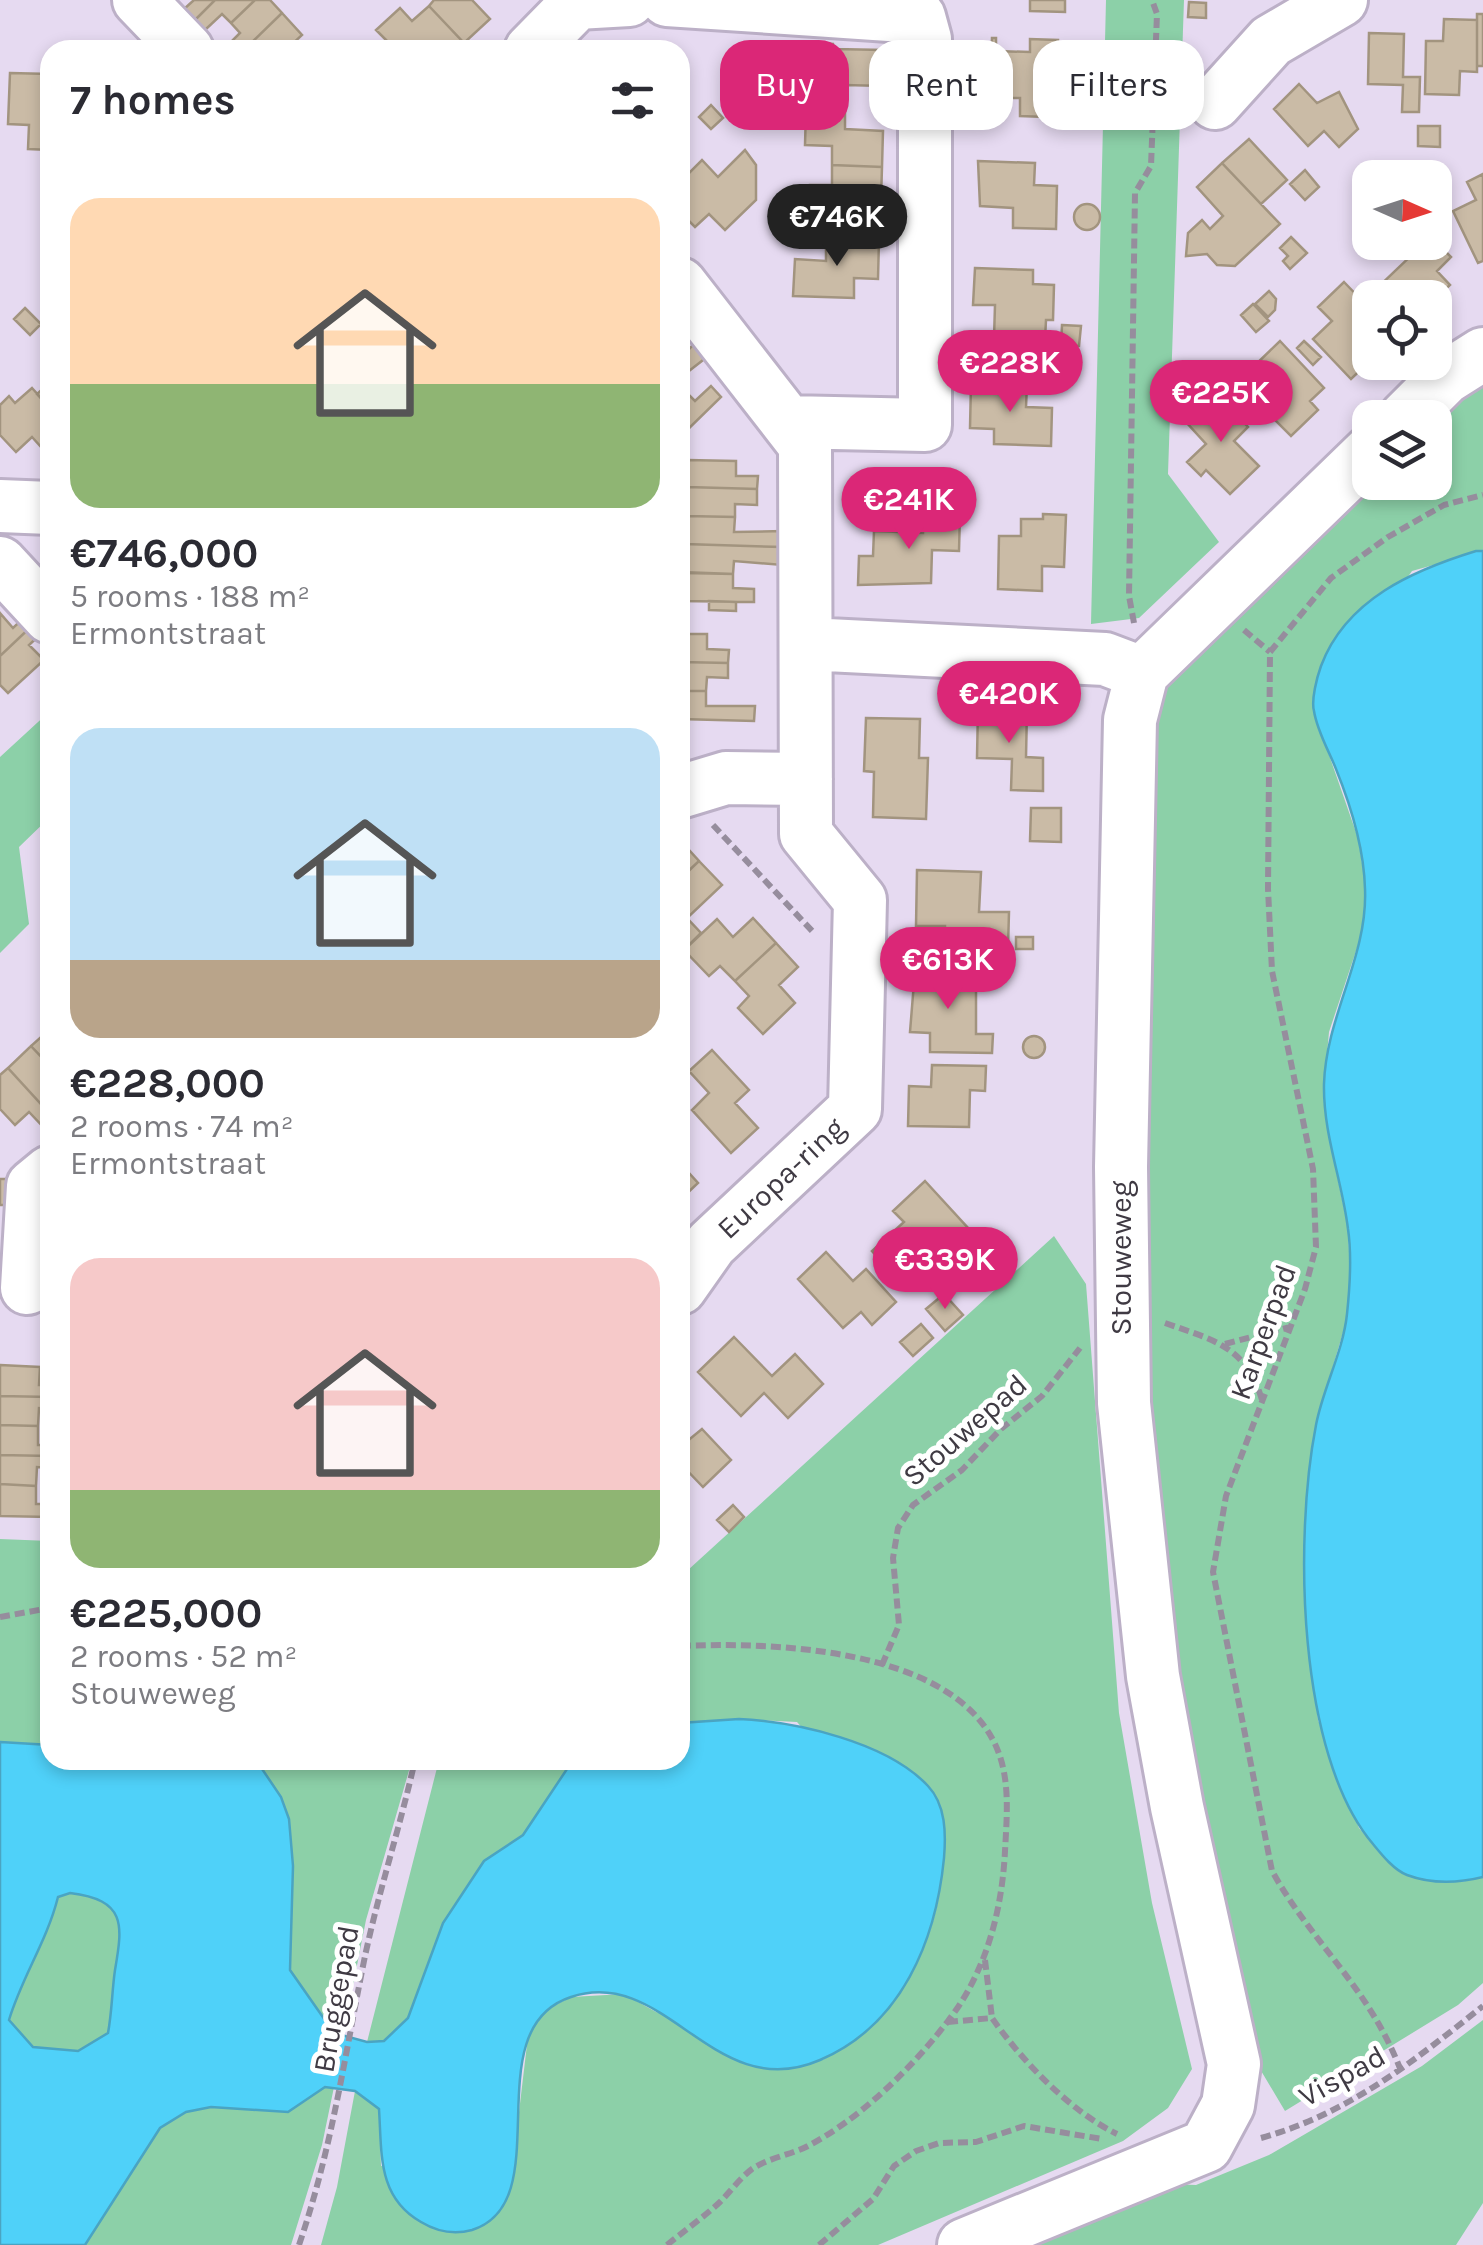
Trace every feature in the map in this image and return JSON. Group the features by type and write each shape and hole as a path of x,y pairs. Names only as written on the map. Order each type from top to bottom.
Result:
{"street":[{"path":"139,0 177,40"},
{"path":"541,40 578,2 629,0"},
{"path":"668,0 919,17 926,39 925,425 788,422"},
{"path":"1214,103 1271,41 1341,0"},
{"name":"Europa-ring","path":"690,297 805,445 806,834 860,900 855,1109 710,1244 690,1273"},
{"path":"1423,400 1445,378 1483,354"},
{"path":"807,644 1105,659 1142,673 1352,469"},
{"path":"0,506 40,508"},
{"path":"0,563 40,606"},
{"name":"Stouweweg","path":"1142,673 1130,720 1120,1310 1131,1482 1153,1676 1177,1807 1234,2064 1228,2105 1206,2146"},
{"path":"690,789 726,778 806,778"},
{"path":"26,1289 32,1186 40,1180"},
{"path":"964,2245 1206,2146"}],"path":[{"path":"1142,673 1129,596 1134,193 1151,166 1158,14 1152,0"},
{"name":"Karperpad","path":"1402,2070 1376,2012 1295,1912 1272,1871 1213,1572 1226,1496 1291,1326 1316,1247 1318,1206 1272,971 1270,652 1331,578 1388,537 1444,504 1483,495"},
{"path":"690,802 833,952 857,971"},
{"path":"1120,1310 1225,1344 1254,1373 1262,1402"},
{"name":"Stouwepad","path":"882,1665 899,1625 893,1558 898,1528 906,1516 1042,1396 1096,1327 1120,1310"},
{"path":"1225,1344 1291,1326"},
{"path":"0,1617 40,1610"},
{"path":"668,2245 752,2170 810,2145 868,2104 948,2022 984,1957 1004,1873 1007,1781 997,1753 971,1712 938,1688 842,1652 795,1645 690,1646"},
{"name":"Bruggepad","path":"299,2245 321,2180 341,2100 376,1906 412,1770"},
{"path":"819,2245 874,2199 894,2166 916,2151 940,2143 976,2142 1024,2126 1120,2139 1095,2124 1007,2040 992,2018 984,1957"},
{"name":"Vispad","path":"1206,2146 1228,2146 1288,2130 1343,2107 1402,2070 1483,2006"},
{"path":"948,2022 992,2018"}],"green space":[{"path":"1106,0 1184,0 1183,40 1105,40"},
{"path":"1103,130 1180,130 1168,474 1219,542 1139,618 1091,624"},
{"path":"1483,375 1483,551 1412,571 1313,709 1358,838 1366,888 1363,930 1329,1032 1324,1086 1327,1127 1348,1228 1350,1275 1347,1319 1316,1424 1305,1594 1318,1720 1359,1828 1403,1874 1461,1882 1483,1877 1483,1983 1458,2005 1285,2111 1260,2069 1165,1611 1149,1416 1143,1249 1150,824 1158,709 1167,686 1192,658 1352,500 1452,500 1452,403"},
{"path":"40,720 40,827 19,847 29,924 0,953 0,757"},
{"path":"1054,1236 1086,1284 1119,1713 1152,1903 1192,2069 1168,2108 1123,2141 878,2245 321,2245 337,2187 355,2091 379,2109 381,2166 517,2129 528,2036 546,2010 571,1997 624,1994 656,2012 823,2060 887,2007 916,1965 935,1915 941,1885 797,1722 739,1719 690,1722 690,1568"},
{"path":"0,1539 40,1541 40,1744 0,1742"},
{"path":"262,1770 409,1770 366,1920 343,2036 323,2020 289,1970 293,1866 289,1819"},
{"path":"436,1770 566,1770 523,1835 484,1861 408,2018 384,2041 367,2042"},
{"path":"70,1893 88,1896 111,1908 119,1927 108,2033 78,2051 33,2047 8,2020 58,1897"},
{"path":"1483,2020 1483,2203 1456,2245 1011,2245 1168,2184 1196,2185 1269,2155 1422,2066"},
{"path":"324,2087 334,2087 322,2145 291,2245 85,2245 160,2128 186,2112 211,2107 288,2112"}],"water":[{"path":"1483,551 1483,1877 1445,1882 1416,1878 1397,1870 1373,1844 1348,1805 1329,1757 1308,1643 1304,1583 1309,1472 1319,1411 1345,1328 1350,1271 1348,1229 1326,1121 1324,1084 1332,1034 1360,938 1365,889 1356,827 1318,726 1313,701 1319,671 1332,643 1365,605 1406,578"},
{"path":"739,1719 813,1730 889,1757 928,1786 942,1811 945,1830 933,1919 910,1977 873,2025 849,2045 820,2060 783,2069 750,2065 720,2052 635,2000 605,1992 571,1997 542,2015 527,2043 520,2077 517,2152 511,2186 498,2213 472,2230 439,2230 407,2212 396,2200 385,2173 379,2109 355,2091 325,2087 288,2112 211,2107 186,2112 160,2128 85,2245 0,2245 0,1742 40,1744 40,1770 263,1770 281,1797 289,1819 293,1866 290,1970 334,2033 367,2042 384,2041 408,2018 443,1923 484,1861 523,1835 566,1770 690,1770 690,1722","holes":["70,1893 111,1908 119,1927 108,2033 78,2051 33,2047 9,2020 58,1897"]}],"building":[{"path":"194,0 215,0 195,20 184,9"},
{"path":"215,0 255,0 231,23 222,14 205,30 195,20"},
{"path":"255,0 270,0 282,13 254,40 233,40 240,33 231,23"},
{"path":"434,0 472,0 490,19 467,40 461,40 429,6"},
{"path":"1030,0 1065,0 1065,12 1030,11"},
{"path":"1189,2 1206,3 1206,18 1188,17"},
{"path":"429,6 461,40 386,40 376,30 400,8 412,21"},
{"path":"282,13 302,35 297,40 254,40"},
{"path":"1477,14 1483,14 1483,66 1477,66"},
{"path":"1444,19 1477,20 1477,72 1460,71 1459,95 1425,94 1426,41 1443,41"},
{"path":"1369,33 1404,34 1403,77 1420,77 1419,112 1402,112 1403,85 1368,84"},
{"path":"1030,39 1058,40 1033,40 1033,116 1020,116 1020,98 1013,98 1013,52 1030,52"},
{"path":"849,49 869,50 869,86 849,85"},
{"path":"10,73 40,74 40,150 28,149 29,125 8,124"},
{"path":"1299,84 1317,103 1339,92 1358,129 1339,147 1324,131 1308,146 1274,109"},
{"path":"711,105 720,121 711,129 699,117"},
{"path":"1418,126 1440,126 1440,147 1418,146"},
{"path":"805,130 883,131 882,167 832,165 832,146 805,145"},
{"path":"1249,139 1287,180 1261,204 1222,163"},
{"path":"745,150 756,165 756,200 725,230 709,214 695,227 690,222 690,172 702,160 718,177"},
{"path":"978,161 1035,163 1034,185 1057,186 1056,229 1013,228 1013,208 980,206"},
{"path":"1222,163 1280,224 1235,266 1217,265 1207,254 1186,256 1188,233 1202,220 1210,229 1223,216 1197,187"},
{"path":"832,165 882,167 881,200 838,199 838,220 809,218 810,185 832,185"},
{"path":"1305,170 1319,187 1305,200 1290,184"},
{"path":"1483,174 1483,261 1478,263 1453,211 1476,200 1467,182"},
{"path":"1087,204 1096,208 1100,217 1096,226 1087,230 1078,226 1074,217 1078,208"},
{"path":"1291,237 1307,253 1290,269 1283,261 1288,256 1280,248"},
{"path":"826,239 879,240 878,279 854,278 854,298 793,296 795,259 826,261"},
{"path":"1407,260 1448,260 1437,271 1445,280 1386,280"},
{"path":"975,268 1033,270 1033,284 1054,285 1053,320 1046,320 1045,340 994,338 995,305 973,305"},
{"path":"1344,282 1352,290 1351,379 1313,339 1332,321 1318,307"},
{"path":"1269,291 1276,299 1275,310 1268,317 1255,304"},
{"path":"1253,304 1269,321 1256,332 1241,315"},
{"path":"25,308 40,325 30,335 14,319"},
{"path":"1062,325 1081,326 1079,346 1061,345"},
{"path":"699,339 712,353 690,370 690,348"},
{"path":"1280,341 1324,388 1310,401 1318,410 1291,436 1251,396 1266,381 1253,367"},
{"path":"1304,341 1321,357 1313,365 1297,348"},
{"path":"971,383 1027,385 1026,407 1052,408 1051,446 994,444 994,429 970,428"},
{"path":"711,386 721,397 690,427 690,396 695,401"},
{"path":"32,388 40,397 40,446 32,437 16,452 0,435 0,405 9,396 15,403"},
{"path":"1216,393 1248,427 1234,441 1259,466 1230,494 1206,470 1201,476 1187,462 1206,444 1186,422"},
{"path":"690,460 736,461 736,476 758,476 757,489 690,487"},
{"path":"690,487 757,489 757,505 735,504 735,517 690,516"},
{"path":"924,513 960,514 959,551 932,550 931,583 858,585 859,556 873,556 874,531 923,533"},
{"path":"1043,514 1066,515 1064,567 1042,566 1042,591 998,589 999,536 1021,536 1021,519 1043,519"},
{"path":"690,516 735,517 734,532 783,531 782,547 690,544"},
{"path":"690,544 782,547 782,565 734,561 733,574 690,573"},
{"path":"690,572 733,574 733,588 754,589 754,602 690,601"},
{"path":"709,601 736,602 736,611 709,610"},
{"path":"0,613 13,628 29,613 37,621 0,656"},
{"path":"37,621 40,624 40,635 29,645 40,656 40,664 8,693 0,685 0,656"},
{"path":"690,634 707,634 707,649 729,650 728,663 690,662"},
{"path":"690,662 728,663 728,678 707,677 706,691 690,691"},
{"path":"690,691 706,691 706,706 755,706 754,721 690,719"},
{"path":"978,708 1027,710 1026,757 1043,758 1043,791 1011,790 1012,759 977,758"},
{"path":"866,718 920,719 919,758 928,758 926,819 873,817 874,772 864,771"},
{"path":"1031,808 1061,808 1061,842 1030,841"},
{"path":"690,851 699,861 690,870"},
{"path":"699,861 722,885 690,915 690,870"},
{"path":"917,870 981,872 979,912 1009,912 1008,948 945,946 945,926 916,926"},
{"path":"753,918 776,943 735,981 720,966 709,976 690,956 690,944 717,919 733,937"},
{"path":"690,921 701,933 690,944"},
{"path":"1016,937 1033,937 1033,949 1016,949"},
{"path":"776,943 798,967 779,985 795,1003 763,1034 738,1008 749,996 735,981"},
{"path":"915,970 976,971 976,1034 993,1034 992,1053 930,1052 930,1033 910,1032"},
{"path":"1030,1036 1038,1036 1045,1047 1038,1058 1030,1058 1023,1051 1023,1043"},
{"path":"40,1038 40,1055 31,1046"},
{"path":"31,1046 40,1055 40,1103 8,1068"},
{"path":"712,1050 749,1090 735,1103 758,1128 731,1153 692,1110 709,1093 690,1070"},
{"path":"932,1065 986,1066 985,1091 970,1090 969,1127 908,1126 909,1086 931,1087"},
{"path":"8,1068 40,1103 40,1124 29,1112 15,1125 0,1109 0,1075"},
{"path":"690,1174 698,1183 690,1191"},
{"path":"0,1179 8,1179 7,1205 0,1205"},
{"path":"925,1181 968,1228 902,1284 872,1251 904,1222 893,1211"},
{"path":"826,1252 853,1281 866,1269 896,1302 872,1325 861,1312 843,1328 798,1279"},
{"path":"944,1294 963,1315 945,1331 926,1309"},
{"path":"921,1324 933,1338 913,1356 900,1342"},
{"path":"734,1337 772,1376 795,1354 823,1384 788,1418 764,1393 741,1416 698,1372"},
{"path":"0,1365 40,1367 40,1397 0,1396"},
{"path":"0,1396 40,1397 38,1426 0,1425"},
{"path":"0,1425 38,1426 40,1456 0,1455"},
{"path":"702,1429 731,1460 703,1487 690,1473 690,1439"},
{"path":"0,1455 40,1456 36,1486 0,1484"},
{"path":"0,1484 36,1486 40,1517 0,1516"},
{"path":"733,1505 744,1517 729,1532 717,1520"}]}
